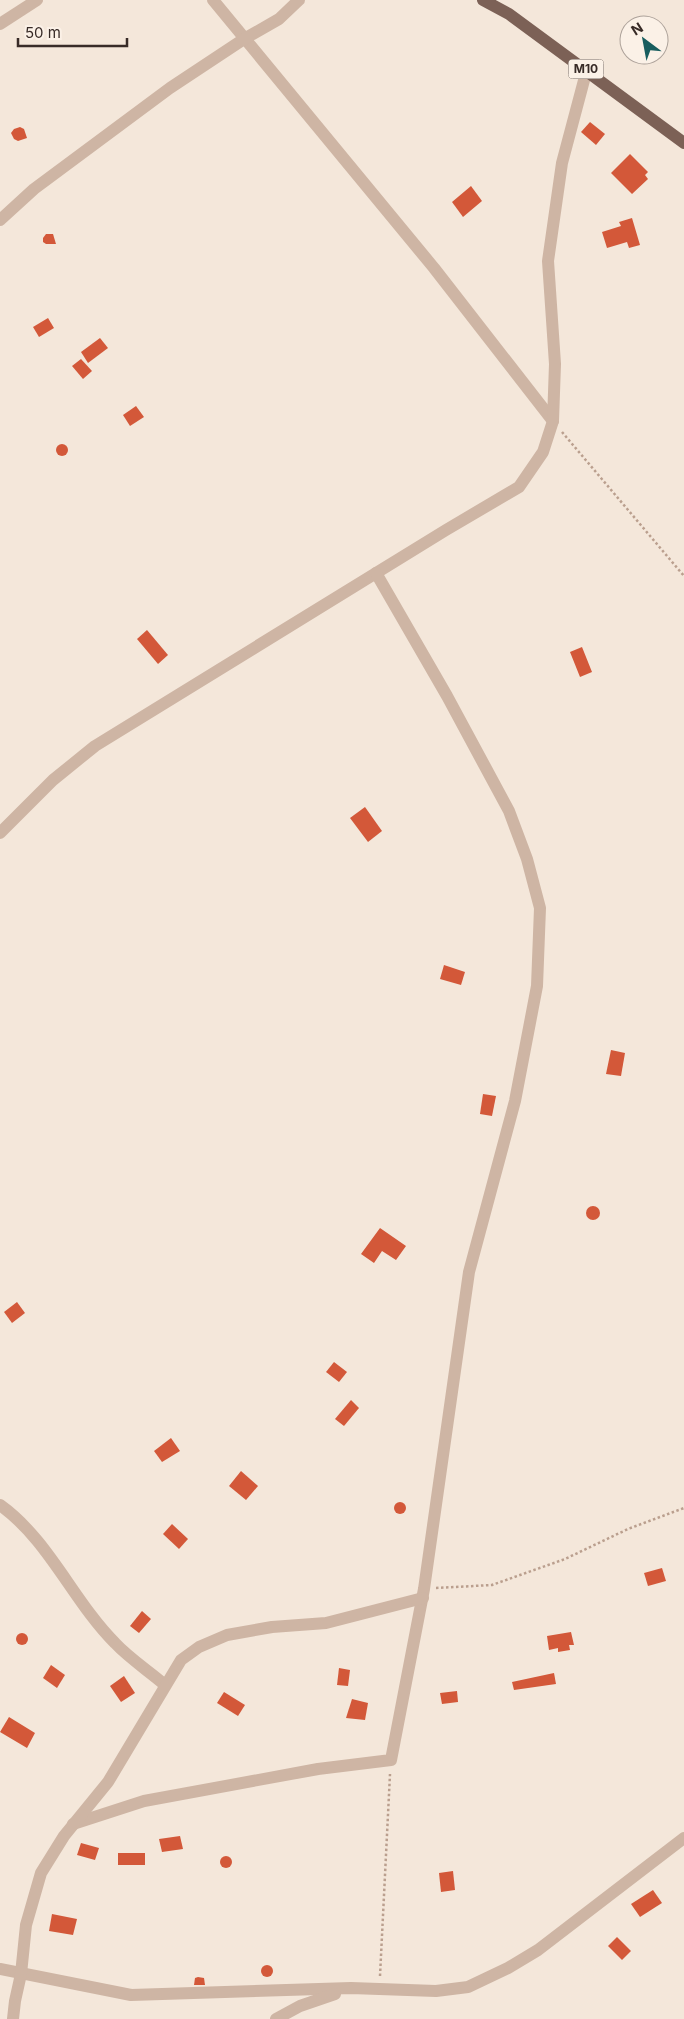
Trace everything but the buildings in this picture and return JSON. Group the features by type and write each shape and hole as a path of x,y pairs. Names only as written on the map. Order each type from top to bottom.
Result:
{"main road":[{"name":"M10","path":"483,0 509,14 684,143"}],"street":[{"path":"0,24 37,0"},
{"path":"213,0 434,268 553,421"},
{"path":"0,220 34,188 170,88 244,39 279,19 299,0"},
{"path":"0,833 53,780 95,746 519,487 543,452 553,421 556,364 548,261 562,164 587,70"},
{"path":"74,1824 144,1801 318,1769 390,1760 424,1594 469,1272 515,1101 537,986 540,908 527,859 509,811 447,696 376,573"},
{"path":"0,1505 11,1513 35,1540 115,1643 165,1685"},
{"path":"14,2019 26,1925 41,1873 74,1824 108,1782 181,1660 199,1647 227,1635 272,1626 326,1623 424,1594"},
{"path":"0,1969 131,1995 351,1988 436,1991 468,1986 508,1968 538,1950 684,1838"},
{"path":"276,2019 300,2006 351,1988"}],"path":[{"path":"553,421 684,576"},
{"path":"424,1594 492,1585 565,1559 628,1529 684,1508"},
{"path":"380,1990 390,1760"}]}
